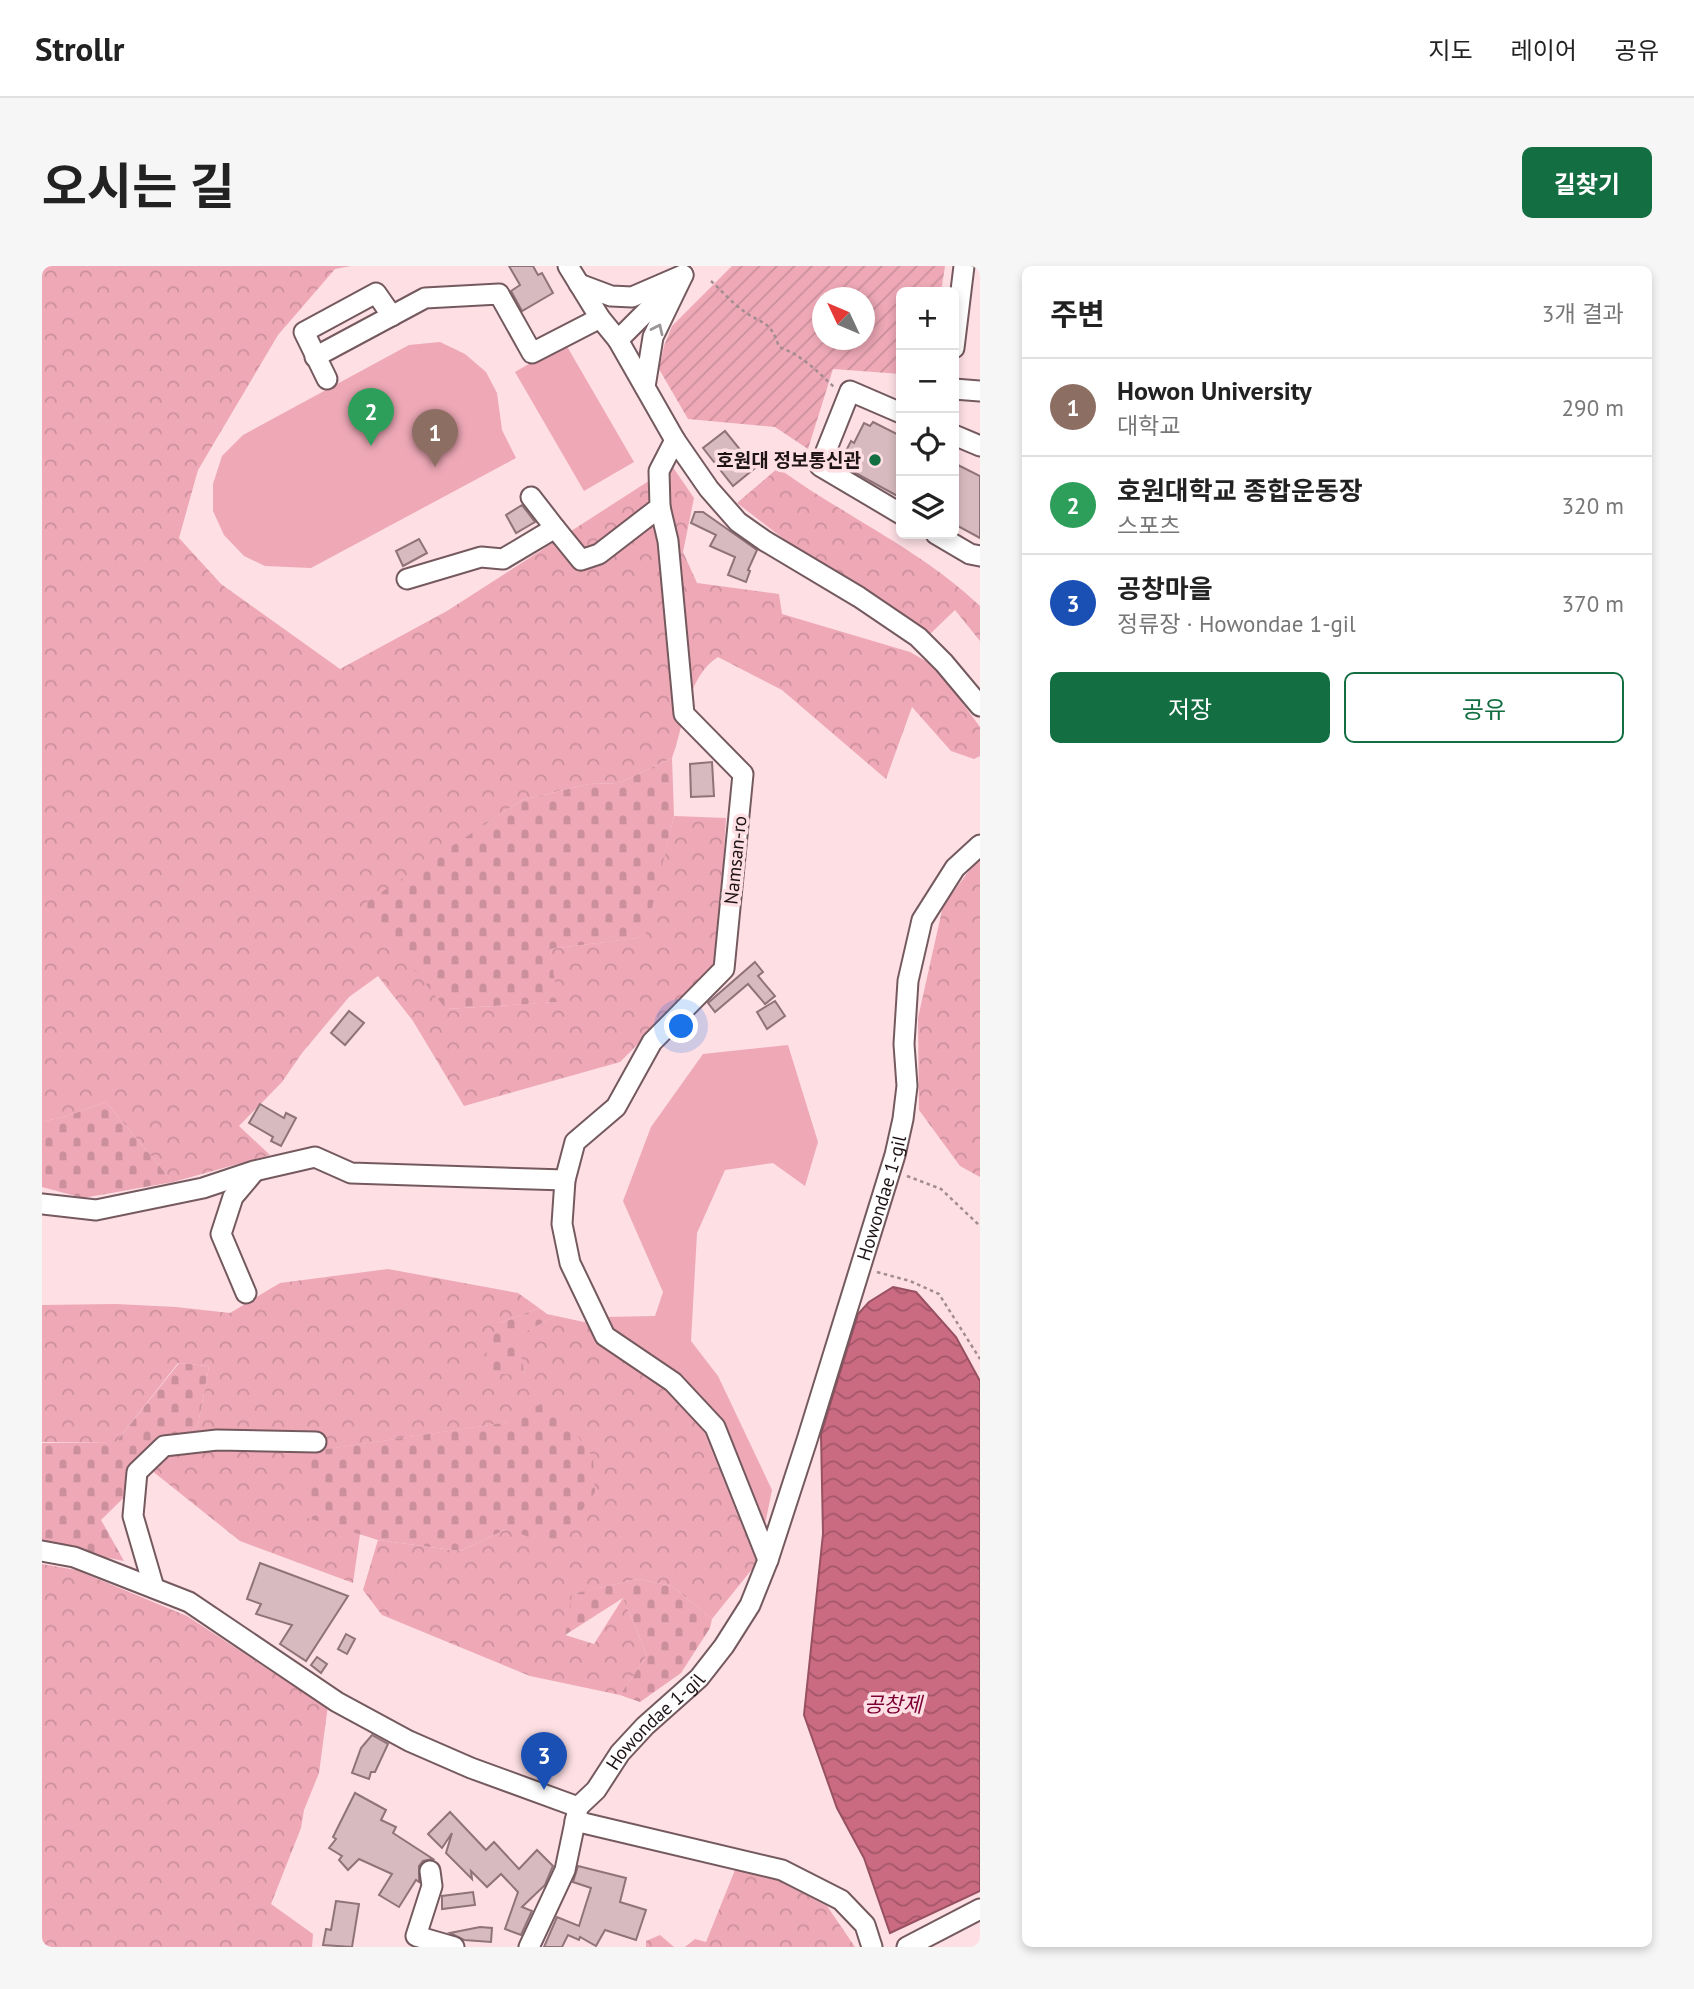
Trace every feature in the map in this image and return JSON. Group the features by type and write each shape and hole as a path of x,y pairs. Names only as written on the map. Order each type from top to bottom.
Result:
{"street":[{"path":"568,266 600,318 618,340 674,440 709,489 738,522 918,637 980,706"},
{"path":"959,307 964,266"},
{"path":"579,284 611,296 632,297 687,270"},
{"path":"618,340 687,270"},
{"path":"645,387 653,337 687,270"},
{"path":"327,379 304,332 376,293 392,316"},
{"path":"315,357 425,298 499,294 532,353 600,318"},
{"path":"959,389 980,391"},
{"path":"896,411 850,391 820,466 896,511"},
{"path":"959,437 980,446"},
{"path":"531,497 581,560 599,554 660,508 659,471 674,440"},
{"name":"Namsan-ro","path":"565,1180 575,1142 616,1107 652,1042 724,969 743,774 684,714 668,541 660,508"},
{"path":"407,579 481,556 503,559 555,528"},
{"path":"944,539 970,554 980,556"},
{"name":"Howondae 1-gil","path":"577,1814 620,1754 645,1726 699,1678 724,1646 750,1605 768,1560 891,1169 903,1119 907,1086 904,1044 908,981 922,920 955,868 980,845"},
{"path":"42,1204 96,1210 203,1188 254,1171 315,1157 351,1172 565,1180 562,1224 570,1263 605,1336 673,1382 715,1427 768,1560"},
{"path":"246,1293 221,1234 233,1197 254,1171"},
{"path":"154,1588 133,1516 137,1472 164,1447 217,1440 316,1442"},
{"path":"42,1550 74,1556 190,1602 337,1702 409,1741 577,1814 782,1870 841,1900 865,1925 872,1947"},
{"path":"529,1947 565,1870 577,1814"},
{"path":"430,1871 432,1886 416,1936 454,1947"},
{"path":"907,1947 980,1909"}],"path":[{"path":"711,281 745,313 763,321 774,331 779,347 817,369 836,389"},
{"path":"891,1169 941,1189 980,1226"},
{"path":"860,1267 910,1281 939,1294 980,1359"}],"green space":[{"path":"42,266 351,266 335,269 278,335 198,470 179,538 221,584 340,669 447,611 672,466 694,498 683,552 697,583 779,594 782,614 910,652 936,667 980,727 980,756 974,759 951,751 912,707 886,779 782,690 718,657 699,676 693,689 672,758 619,783 589,784 522,800 456,844 446,1009 557,1002 550,949 644,937 674,816 726,818 717,965 620,1062 464,1106 413,1021 378,976 349,997 302,1053 282,1082 239,1126 270,1155 173,1182 106,1102 42,1122"},
{"path":"732,266 945,266 942,287 896,287 896,374 833,369 808,449 775,427 688,419 659,369 672,326"},
{"path":"440,342 465,354 486,372 497,393 502,430 516,458 311,568 265,566 244,556 224,535 213,511 213,484 222,456 243,435 409,345"},
{"path":"565,343 634,462 584,491 515,372"},
{"path":"778,468 907,550 957,586 980,606 980,641 955,610 930,634 793,546 737,503"},
{"path":"672,758 674,816 645,937 550,949 558,1002 446,1009 362,905 522,800 589,784 619,783"},
{"path":"980,856 980,1177 960,1166 919,1110 918,1018 943,906"},
{"path":"788,1045 818,1142 805,1186 773,1163 725,1170 697,1233 691,1341 718,1376 772,1490 757,1563 704,1432 584,1322 605,1317 655,1316 663,1292 623,1201 651,1127 703,1054"},
{"path":"106,1102 173,1182 83,1198 42,1187 42,1122"},
{"path":"388,1269 518,1293 539,1308 500,1323 525,1375 516,1336 556,1316 584,1322 650,1376 704,1432 757,1563 712,1619 672,1586 638,1579 573,1594 565,1635 594,1644 623,1598 647,1655 620,1695 530,1676 382,1615 363,1590 378,1540 460,1551 507,1529 510,1422 308,1452 308,1517 360,1534 353,1583 240,1541 151,1470 198,1425 209,1366 178,1363 116,1442 42,1442 42,1305 116,1304 230,1313 280,1283"},
{"path":"539,1308 556,1316 517,1336 525,1376 477,1371 500,1323"},
{"path":"179,1363 209,1366 198,1425 101,1520 124,1561 42,1545 42,1443 116,1442"},
{"path":"551,1399 593,1457 595,1492 556,1547 507,1529 460,1551 378,1540 308,1518 307,1452 509,1422"},
{"path":"42,1564 76,1570 187,1616 328,1705 319,1773 271,1904 313,1934 312,1947 42,1947"},
{"path":"638,1579 672,1586 712,1619 710,1628 681,1673 640,1702 620,1695 647,1655 623,1598 565,1635 572,1594"},
{"path":"735,1870 771,1877 827,1906 855,1947 685,1947 695,1939 706,1942"},
{"path":"660,1935 674,1947 646,1947 646,1941"}],"water":[{"name":"공창제","path":"893,1287 916,1292 956,1337 980,1381 980,1891 890,1933 864,1858 837,1808 804,1715 823,1534 821,1434 858,1314 869,1302"}],"building":[{"path":"509,266 533,266 538,275 542,273 553,293 522,311 511,291 520,285"},
{"name":"호원대 정보통신관","path":"873,422 896,434 896,495 852,471 856,463 843,457 864,423 870,426"},
{"path":"725,431 755,468 733,486 703,448"},
{"path":"959,466 980,476 980,538 959,527"},
{"path":"522,505 535,522 516,533 506,515"},
{"path":"695,512 703,512 757,550 746,582 728,575 735,557 710,546 716,535 691,523"},
{"path":"419,539 427,553 403,566 396,551"},
{"path":"712,762 714,796 691,797 690,764"},
{"path":"755,962 763,972 758,976 775,996 765,1004 748,984 715,1012 708,1003"},
{"path":"775,1001 785,1016 767,1029 757,1012"},
{"path":"349,1011 364,1023 345,1045 331,1033"},
{"path":"260,1104 284,1118 286,1113 296,1118 281,1146 271,1141 273,1137 249,1123"},
{"path":"260,1563 348,1596 306,1661 280,1644 292,1625 256,1614 261,1604 247,1599"},
{"path":"346,1634 355,1639 347,1654 338,1649"},
{"path":"317,1657 327,1664 321,1673 311,1665"},
{"path":"372,1735 388,1744 369,1779 352,1773 361,1748"},
{"path":"355,1793 386,1810 381,1820 396,1827 393,1833 433,1859 423,1861 419,1866 419,1882 416,1880 399,1907 379,1895 392,1874 359,1859 348,1870 339,1860 342,1856 329,1848 336,1839 333,1837"},
{"path":"450,1812 486,1850 494,1842 519,1869 537,1850 553,1866 545,1885 522,1907 532,1911 521,1935 505,1929 518,1892 501,1874 487,1887 471,1871 472,1879 446,1853 452,1833 442,1848 428,1834"},
{"path":"578,1866 626,1878 620,1902 646,1910 636,1940 605,1930 596,1946 580,1937 579,1940 568,1935 562,1947 544,1947 557,1917 579,1926 591,1888 573,1882"},
{"path":"473,1892 475,1905 442,1909 442,1896"},
{"path":"336,1901 359,1904 352,1947 323,1945 326,1929 331,1930"},
{"path":"480,1927 492,1928 491,1942 464,1940 450,1933"}],"place":[{"name":"호원대학교 종합운동장","path":"371,446"},
{"name":"호원대 정보통신관","path":"875,460"},
{"name":"Howon University","path":"435,467"},
{"name":"공창마을","path":"544,1790"}]}
